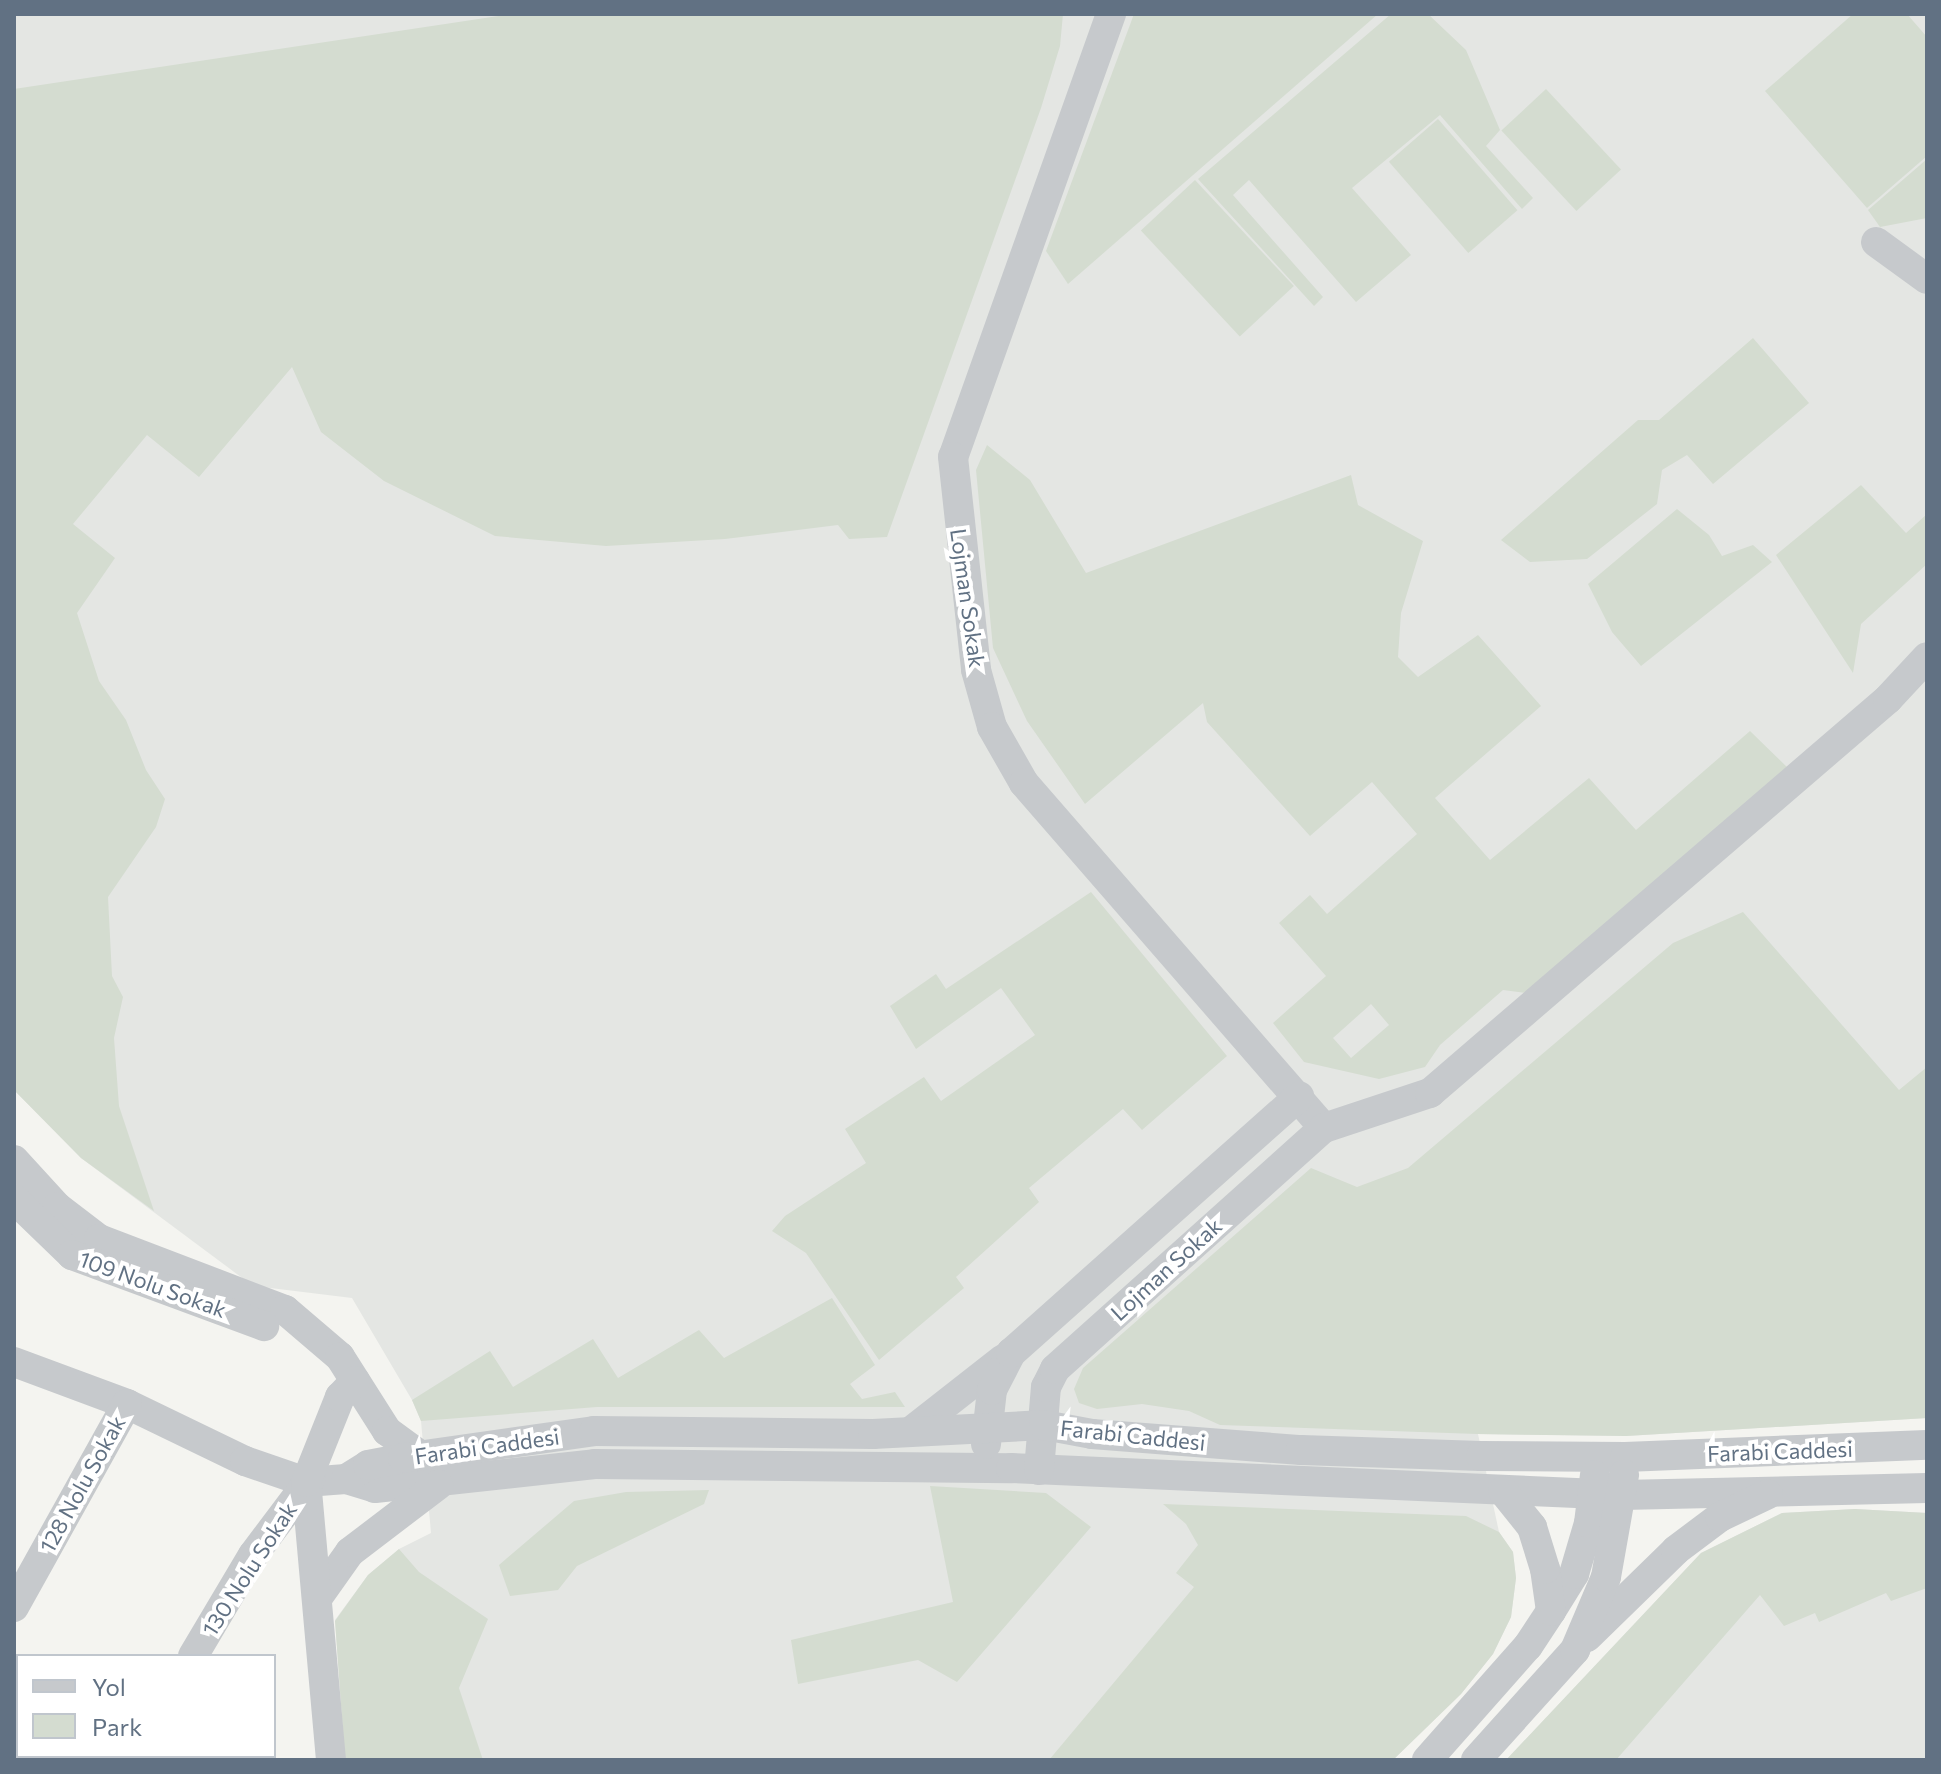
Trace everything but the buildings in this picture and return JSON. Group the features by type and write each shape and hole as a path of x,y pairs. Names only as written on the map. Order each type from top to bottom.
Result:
{"street":[{"name":"Lojman Sokak","path":"1039,1470 1046,1387 1055,1369 1324,1128 1024,783 992,727 976,670 953,457 1111,14"},
{"path":"1876,242 1927,279"},
{"path":"1324,1128 1430,1093 1888,699 1927,657"},
{"name":"Lojman Sokak","path":"910,1432 1011,1353 1299,1096"},
{"path":"14,1160 84,1230 285,1310 340,1357 387,1431 421,1456"},
{"name":"109 Nolu Sokak","path":"14,1199 72,1255 264,1326"},
{"name":"Lojman Sokak","path":"986,1468 992,1390 1011,1353"},
{"name":"Farabi Caddesi","path":"14,1362 127,1404 245,1461 306,1482 346,1479 375,1488 595,1464 986,1468 1608,1494 1927,1488"},
{"name":"130 Nolu Sokak","path":"194,1654 253,1555 306,1482 345,1442 355,1381"},
{"name":"128 Nolu Sokak","path":"14,1607 127,1404"},
{"name":"Farabi Caddesi","path":"346,1479 368,1465 594,1431 910,1432 987,1425 1044,1425 1092,1434 1301,1450 1610,1457 1927,1445"},
{"path":"1575,1650 1606,1577 1610,1457"},
{"path":"306,1482 331,1760"},
{"path":"318,1597 350,1552 441,1483"},
{"path":"1476,1760 1575,1650 1676,1550 1720,1517 1777,1490"},
{"path":"1503,1491 1532,1527 1545,1569 1551,1611"},
{"path":"1427,1760 1528,1646 1574,1574 1608,1494"}],"shaded area":[{"path":"14,14 1927,14 1927,1418 1626,1436 1478,1434 1499,1532 1513,1552 1516,1578 1511,1617 1493,1654 1461,1694 1393,1760 345,1760 335,1620 368,1575 399,1549 431,1533 421,1421 412,1400 352,1298 253,1286 81,1158 14,1090"},
{"path":"1855,1509 1927,1513 1927,1760 1506,1760 1701,1553 1782,1513"}],"green space":[{"path":"512,14 1063,14 1060,46 1041,108 887,537 849,539 838,525 725,539 606,546 495,536 384,481 321,432 292,367 199,477 147,435 73,524 115,558 77,613 99,681 126,720 146,770 165,799 156,827 108,897 112,976 123,997 114,1038 119,1106 154,1211 81,1158 14,1090 14,89"},
{"path":"1134,14 1378,14 1068,284 1046,251"},
{"path":"1391,14 1428,14 1466,50 1500,130 1486,146 1533,198 1522,209 1440,115 1352,188 1411,255 1356,302 1249,180 1233,195 1323,297 1314,306 1198,179"},
{"path":"1853,14 1907,14 1927,37 1927,156 1867,208 1765,91"},
{"path":"1546,89 1621,169 1576,211 1501,131"},
{"path":"1438,119 1517,210 1468,253 1389,162"},
{"path":"1927,159 1927,218 1880,227 1868,210"},
{"path":"1195,180 1294,286 1240,337 1141,230"},
{"path":"1753,338 1809,403 1713,484 1687,455 1662,470 1657,504 1587,559 1530,562 1501,540 1638,420 1659,420"},
{"path":"987,445 1030,480 1086,573 1351,475 1358,505 1423,541 1401,613 1398,657 1418,677 1478,635 1541,706 1435,798 1490,860 1589,778 1636,830 1750,731 1789,769 1527,993 1503,990 1440,1045 1425,1067 1379,1079 1304,1062 1273,1023 1326,976 1279,923 1310,895 1327,914 1417,834 1372,782 1310,836 1207,722 1203,703 1085,804 1027,721 993,648 976,470","holes":["1371,1004 1389,1025 1351,1058 1333,1038"]},
{"path":"1861,485 1906,533 1927,514 1927,564 1861,624 1853,673 1776,555"},
{"path":"1677,509 1709,535 1722,556 1753,545 1772,562 1641,666 1612,632 1588,584"},
{"path":"1091,892 1227,1056 1142,1130 1123,1109 1029,1188 1039,1202 956,1277 964,1288 879,1360 806,1253 772,1231 785,1216 866,1163 845,1129 924,1077 941,1101 1035,1035 1001,988 916,1049 890,1006 936,974 946,989"},
{"path":"1743,912 1899,1090 1927,1067 1927,1418 1626,1436 1477,1434 1220,1425 1189,1411 1142,1404 1097,1409 1079,1403 1074,1389 1083,1368 1311,1168 1357,1187 1408,1168 1673,943"},
{"path":"832,1298 875,1365 850,1384 862,1399 895,1392 905,1407 597,1407 421,1421 412,1400 490,1351 513,1387 593,1339 618,1378 699,1330 724,1358"},
{"path":"930,1486 1046,1493 1091,1527 957,1682 918,1660 798,1684 791,1640 953,1602"},
{"path":"709,1490 704,1504 577,1566 558,1590 510,1596 499,1565 574,1501 626,1492"},
{"path":"1163,1504 1466,1516 1499,1532 1513,1552 1516,1578 1511,1617 1493,1654 1461,1694 1393,1760 1049,1760 1194,1587 1176,1573 1198,1545 1186,1524"},
{"path":"1855,1509 1927,1513 1927,1588 1891,1601 1886,1593 1819,1622 1815,1613 1784,1626 1760,1595 1616,1760 1506,1760 1701,1553 1782,1513"},
{"path":"399,1549 419,1572 488,1619 459,1688 483,1760 345,1760 335,1621 368,1575"}]}
